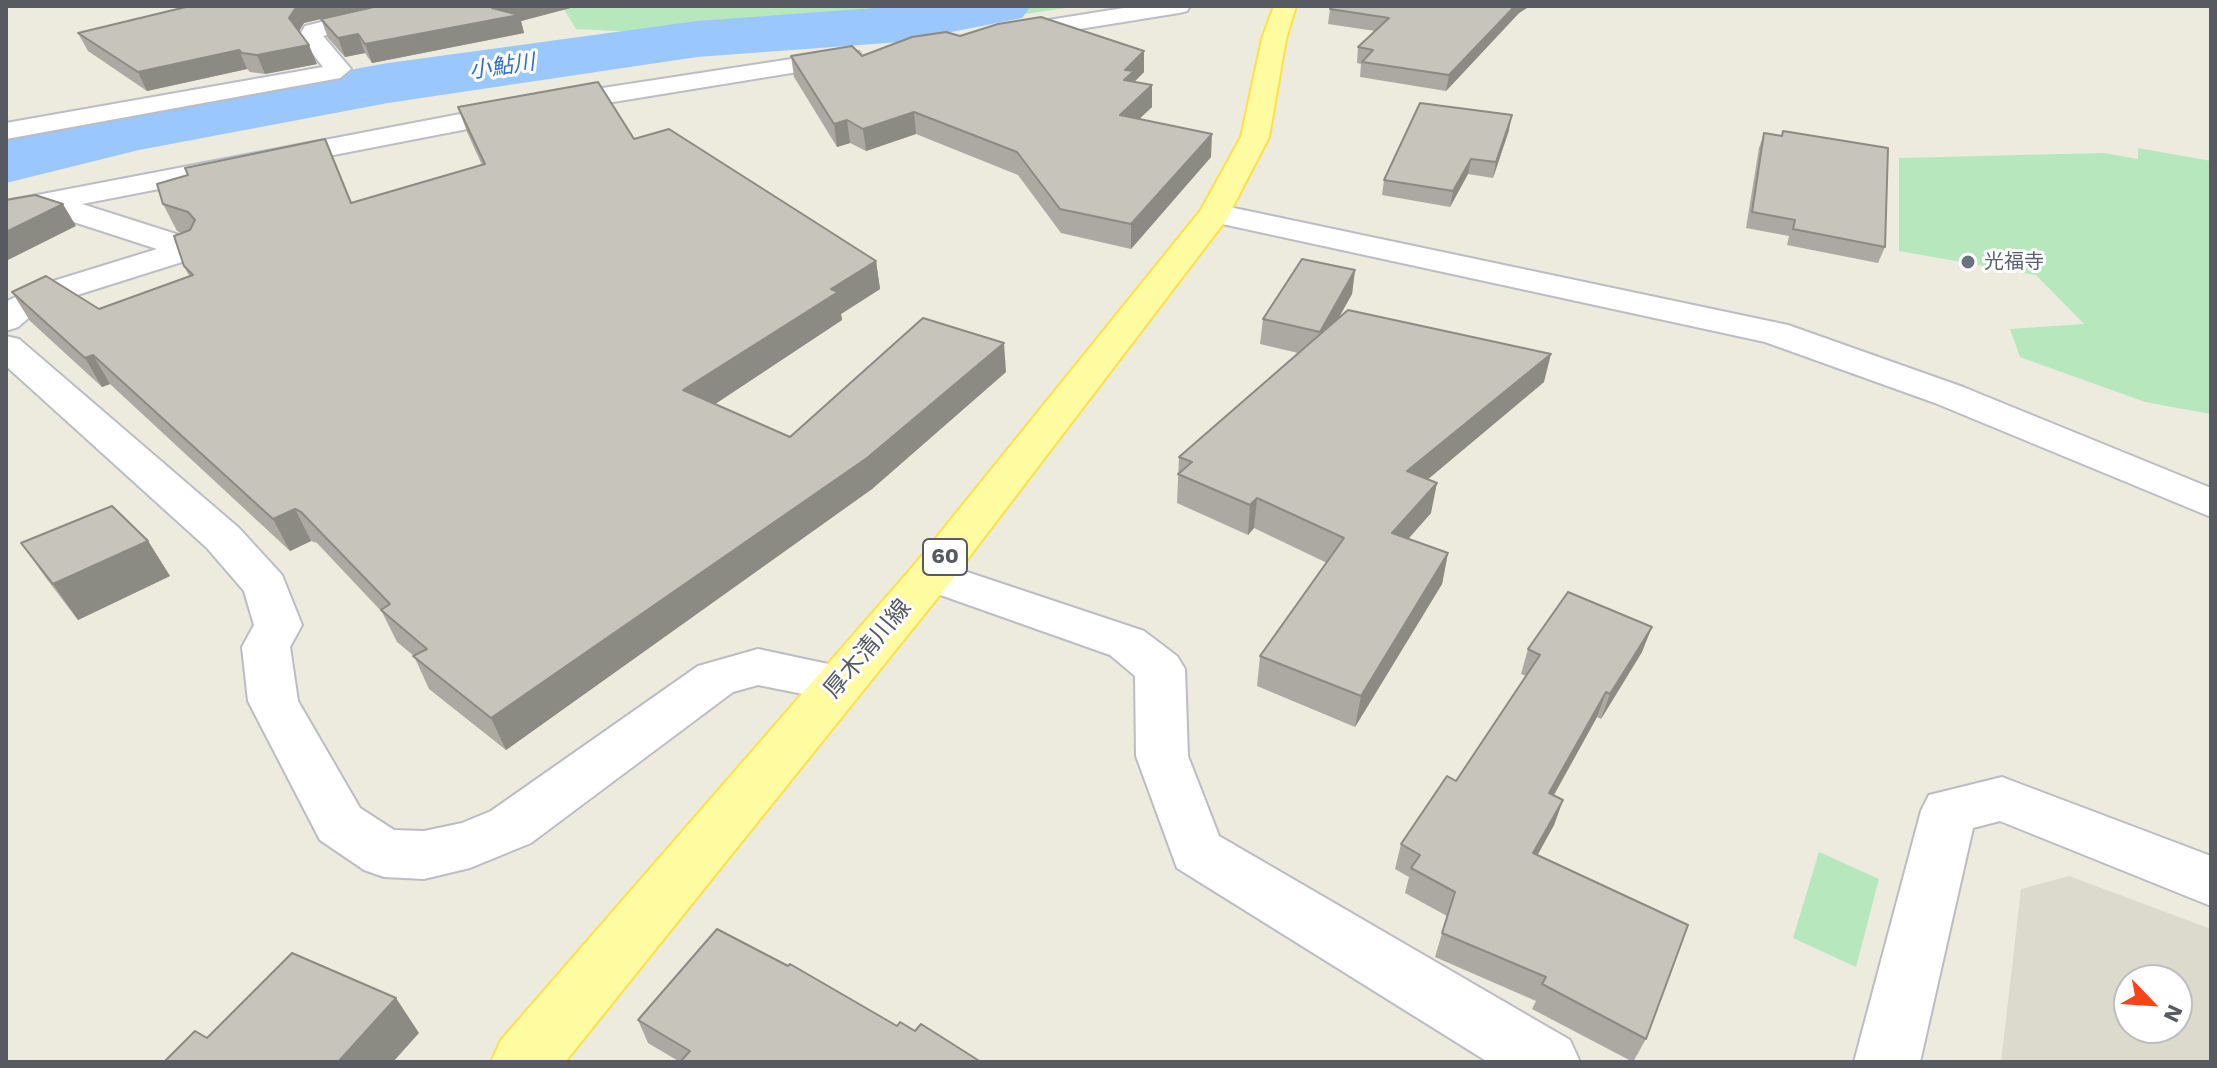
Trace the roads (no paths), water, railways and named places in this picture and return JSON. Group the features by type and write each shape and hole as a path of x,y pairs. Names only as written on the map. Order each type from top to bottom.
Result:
{"main road":[{"name":"厚木清川線","path":"524,1062 931,575 1215,213 1255,137 1274,39 1285,6"}],"street":[{"path":"6,131 331,73 338,69 311,36 313,31 417,6"},
{"path":"986,37 1179,6"},
{"path":"6,210 570,101 879,53"},
{"path":"6,320 21,307 62,289 190,249 43,202"},
{"path":"1215,213 1775,333 1949,395 2211,504"},
{"path":"6,347 223,538 266,586 278,625 266,647 273,701 340,824 384,853 424,855 470,845 511,827 716,679 758,667 838,683"},
{"path":"931,575 1127,643 1160,669 1162,756 1197,851 1525,1056"},
{"path":"1887,1062 1949,811 2002,799 2211,881"}],"waterway":[{"name":"小鮎川","path":"6,161 139,129 388,83 697,39 901,24 1002,6"}],"place":[{"name":"光福寺","path":"1968,262"}]}
